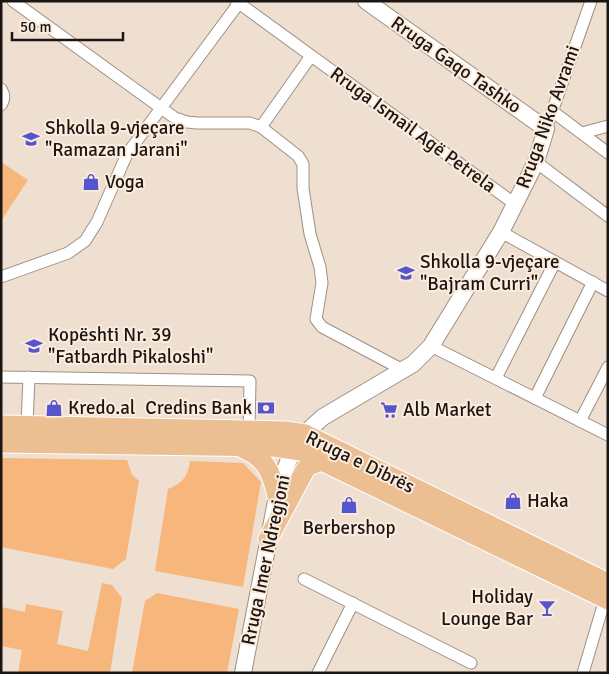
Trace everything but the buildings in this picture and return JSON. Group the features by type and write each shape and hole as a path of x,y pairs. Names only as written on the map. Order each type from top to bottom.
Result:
{"main road":[{"name":"Rruga e Dibrës","path":"1,425 245,439 272,447 294,449 309,453 607,594"},
{"name":"Rruga e Dibrës","path":"1,442 245,439 286,431 305,434 607,594"},
{"path":"245,439 265,464 273,479 276,496"},
{"path":"268,540 305,470 309,466 323,460"}],"street":[{"path":"13,1 175,118 187,122 250,123 261,127 298,156 303,164 303,188 310,234 320,267 322,283 316,319 322,327 403,370"},
{"name":"Rruga Gaqo Tashko","path":"366,1 546,129"},
{"path":"1,277 68,253 85,241 97,222 121,164 237,2"},
{"name":"Rruga Ismail Agë Petrela","path":"237,2 515,204"},
{"name":"Rruga Niko Avrami","path":"305,434 323,417 421,358 431,346 501,232 536,162 586,3"},
{"name":"Rruga Ismail Agë Petrela","path":"261,127 311,56"},
{"path":"1,89 4,93 4,100 1,106"},
{"path":"552,111 608,153"},
{"path":"582,133 608,126"},
{"path":"536,162 608,216"},
{"path":"501,232 608,291"},
{"path":"496,378 556,262"},
{"path":"535,398 593,282"},
{"path":"431,346 608,435"},
{"path":"580,421 608,367"},
{"path":"1,377 250,381 245,439"},
{"path":"27,425 29,377"},
{"name":"Rruga Imer Ndregjoni","path":"243,673 276,496 282,474 294,449 305,434"},
{"path":"304,579 471,663"},
{"path":"583,673 607,594"},
{"path":"318,673 354,603"}],"shaded area":[{"path":"1,162 28,180 1,221"},
{"path":"1,458 127,460 132,475 139,481 126,559 113,569 1,547"},
{"path":"190,461 243,463 261,482 243,587 155,571 168,489 184,478"},
{"path":"102,583 112,585 122,598 110,673 18,673 22,650 1,646 1,607 25,612 26,604 63,611 57,644 88,651"},
{"path":"157,593 239,609 227,673 132,673 145,601"}],"place":[{"name":"Shkolla 9-vjeçare \"Ramazan Jarani\"","path":"31,139"},
{"name":"Voga","path":"91,182"},
{"name":"Shkolla 9-vjeçare \"Bajram Curri\"","path":"406,273"},
{"name":"Kopështi Nr. 39 \"Fatbardh Pikaloshi\"","path":"34,346"},
{"name":"Kredo.al","path":"54,408"},
{"name":"Credins Bank","path":"266,408"},
{"name":"Alb Market","path":"389,410"},
{"name":"Haka","path":"513,501"},
{"name":"Berbershop","path":"349,505"},
{"name":"Holiday Lounge Bar","path":"547,608"}]}
